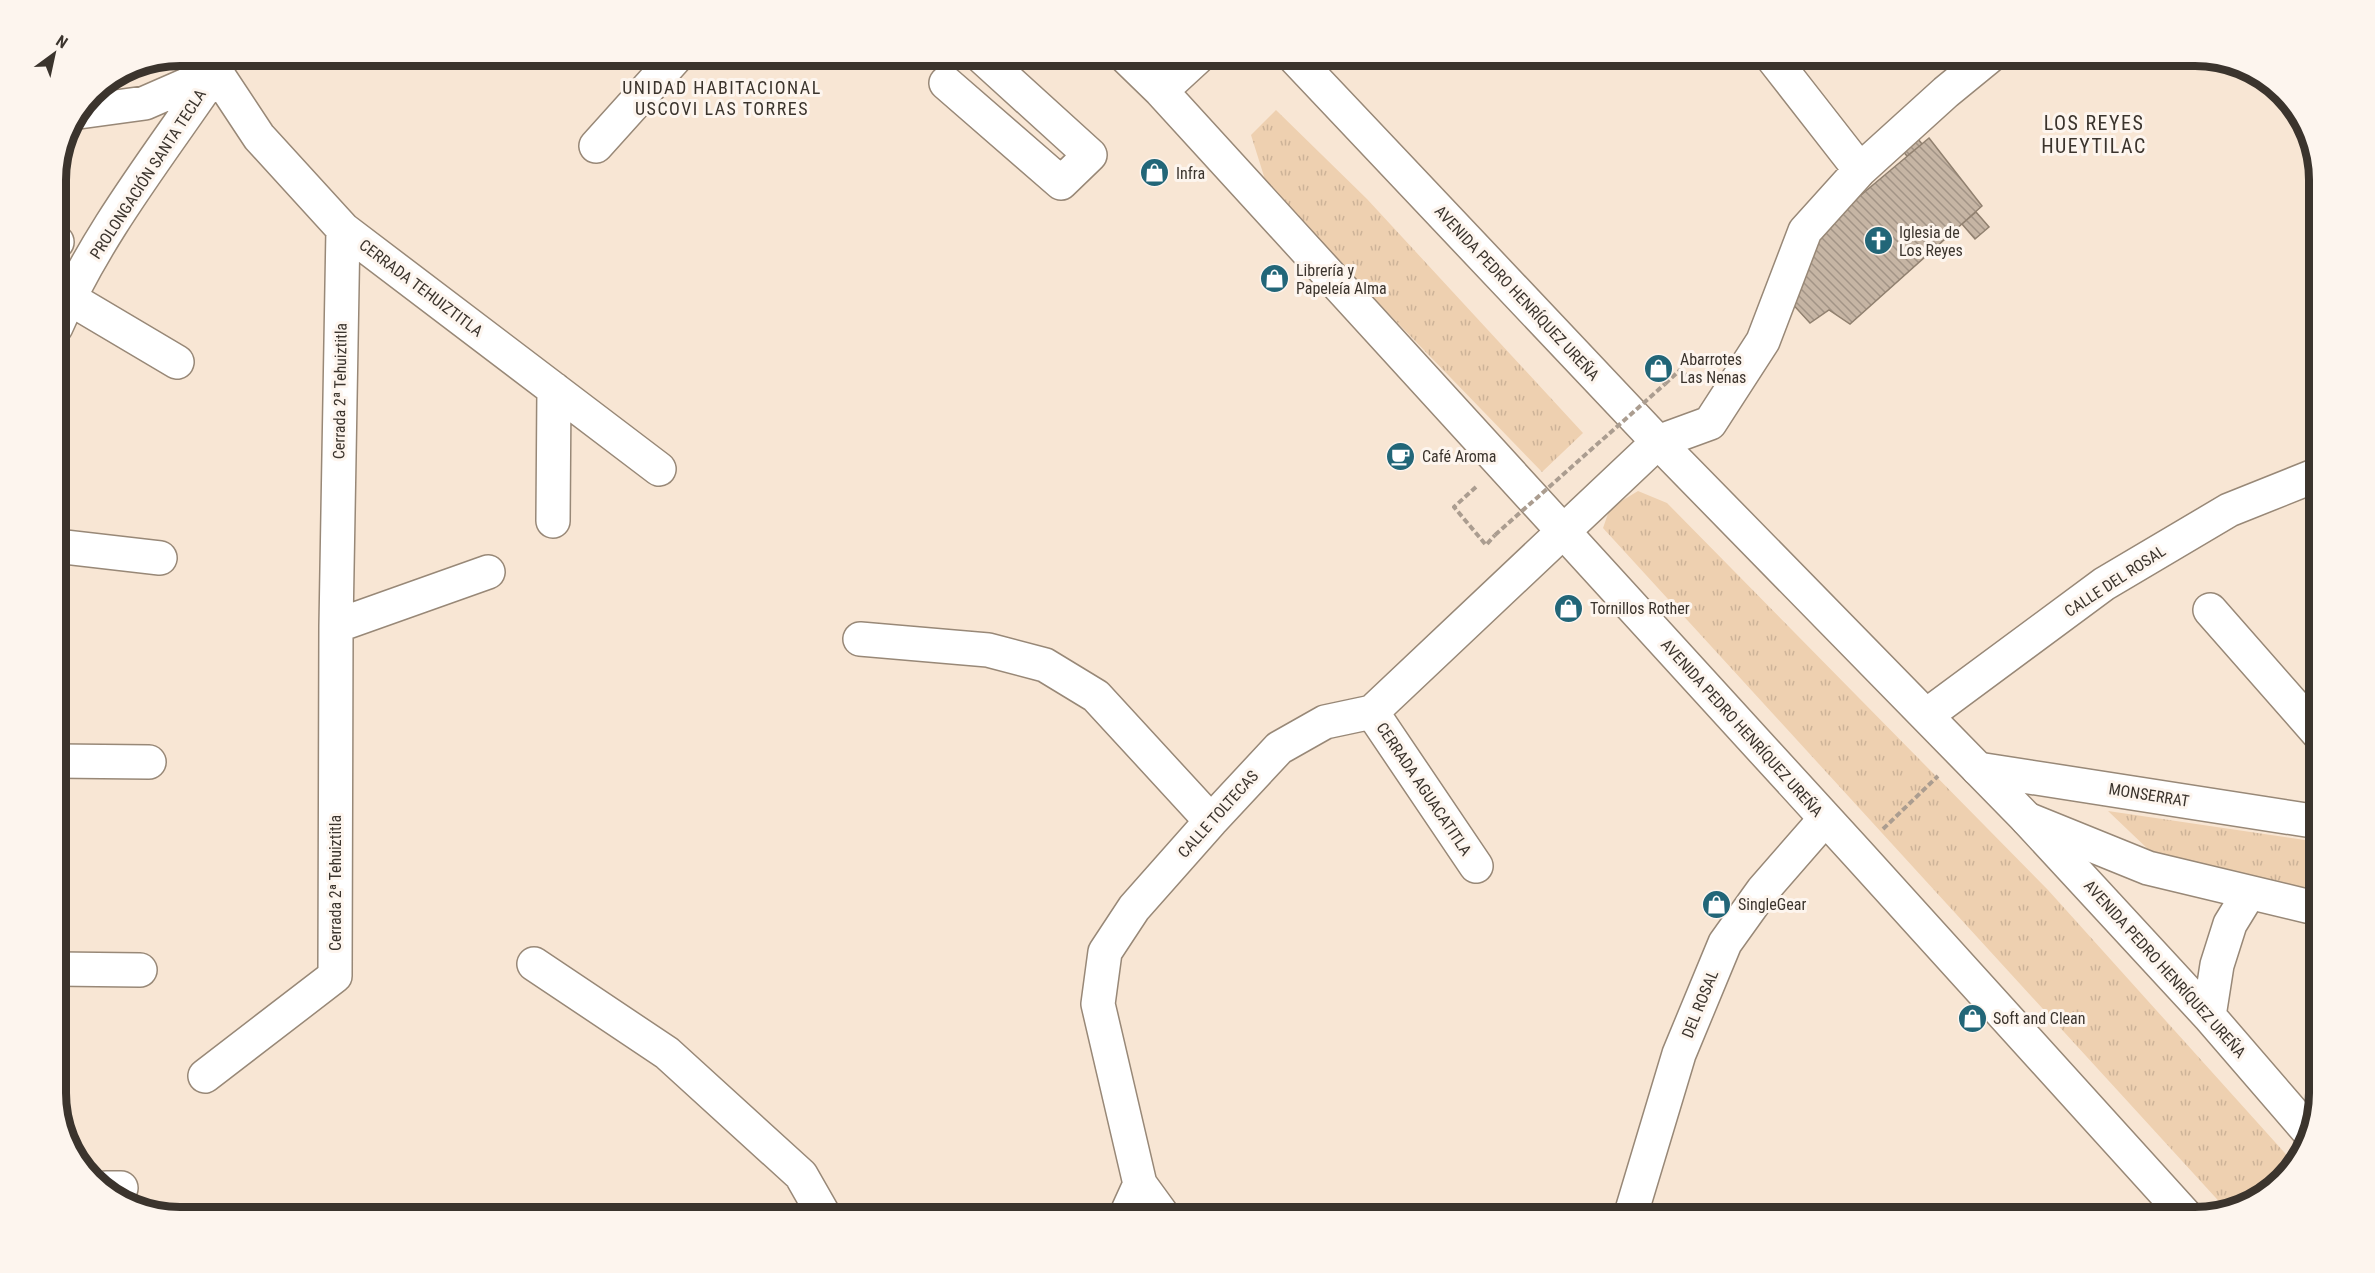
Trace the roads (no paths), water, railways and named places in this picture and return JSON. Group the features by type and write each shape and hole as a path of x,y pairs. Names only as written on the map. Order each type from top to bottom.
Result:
{"street":[{"path":"90,110 145,103 217,66"},
{"name":"PROLONGACIÓN SANTA TECLA","path":"66,305 116,217 220,66"},
{"name":"CERRADA TEHUIZTITLA","path":"222,66 259,137 344,229 659,469"},
{"path":"596,146 668,66"},
{"path":"946,83 1061,183 1090,155 992,66"},
{"name":"AVENIDA PEDRO HENRÍQUEZ UREÑA","path":"1135,66 1161,91 1858,854 2177,1207"},
{"path":"1161,91 1188,66"},
{"name":"AVENIDA PEDRO HENRÍQUEZ UREÑA","path":"1302,66 1658,442 2027,819 2209,1016 2304,1126"},
{"path":"1779,66 1860,170"},
{"path":"1372,712 1658,442 1710,423 1763,341 1805,231 1860,170 1978,66"},
{"name":"Cerrada 2ª Tehuiztitla","path":"205,1076 335,976 336,626 344,229"},
{"path":"69,298 177,362"},
{"path":"553,521 554,389"},
{"name":"CALLE DEL ROSAL","path":"1927,715 2104,584 2229,510 2309,478"},
{"path":"66,547 160,558"},
{"path":"336,626 488,572"},
{"path":"2210,610 2309,723"},
{"path":"860,639 988,650 1045,665 1096,696 1211,821"},
{"name":"CALLE TOLTECAS","path":"1140,1184 1098,1004 1105,952 1134,908 1279,748 1325,722 1372,712"},
{"name":"CERRADA AGUACATITLA","path":"1372,712 1476,866"},
{"name":"MONSERRAT","path":"1970,760 2309,820"},
{"path":"66,761 149,762"},
{"name":"DEL ROSAL","path":"1633,1207 1679,1054 1725,943 1763,890 1825,819"},
{"path":"2027,819 2148,868 2309,907"},
{"path":"2209,1016 2217,964 2230,924 2249,892"},
{"path":"534,963 667,1053 801,1175 819,1207"},
{"path":"66,969 140,970"},
{"path":"1130,1207 1140,1184"},
{"path":"1140,1184 1156,1207"}],"place":[{"name":"Infra","path":"1155,173"},
{"name":"Iglesia de Los Reyes","path":"1878,241"},
{"name":"Librería y Papeleía Alma","path":"1275,279"},
{"name":"Abarrotes Las Nenas","path":"1659,368"},
{"name":"Café Aroma","path":"1401,456"},
{"name":"Tornillos Rother","path":"1569,608"},
{"name":"SingleGear","path":"1717,904"},
{"name":"Soft and Clean","path":"1972,1018"}],"district":[{"name":"UNIDAD HABITACIONAL USCOVI LAS TORRES","path":"722,97"},
{"name":"LOS REYES HUEYTILAC","path":"2094,134"}]}
